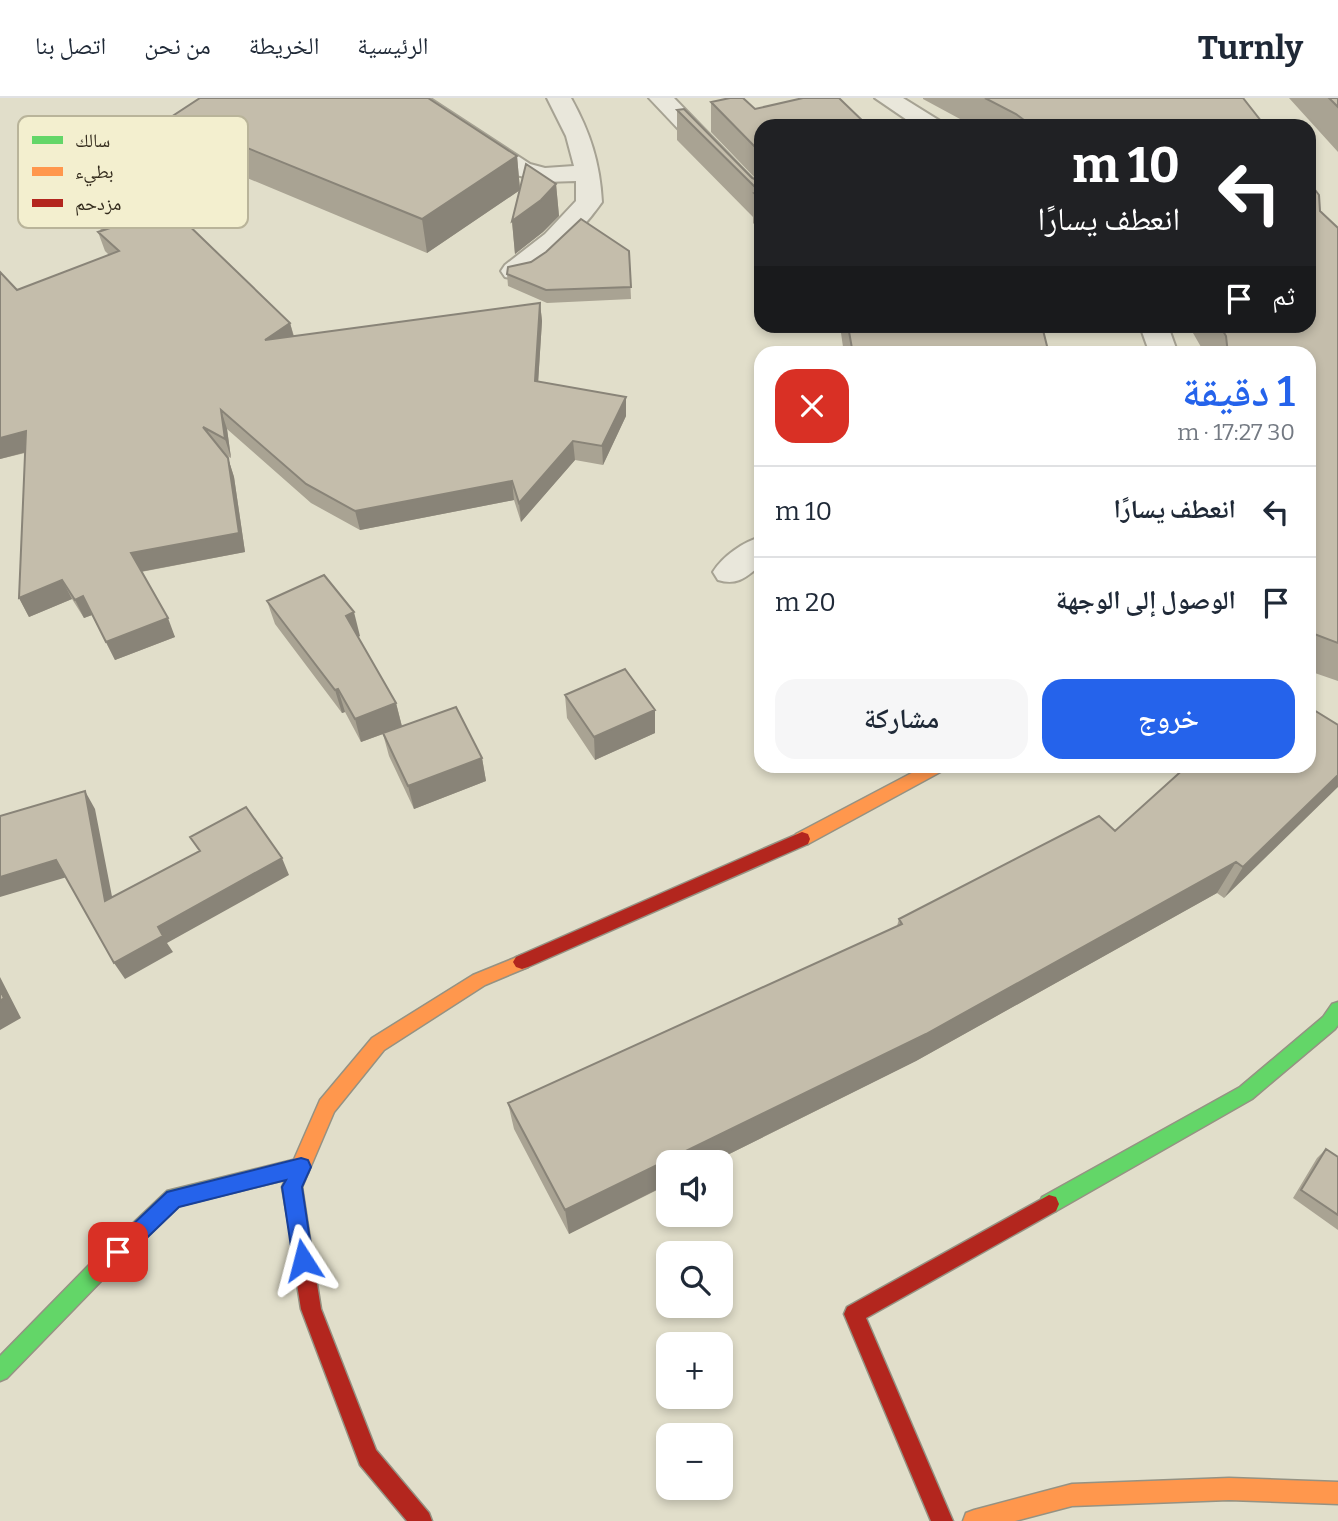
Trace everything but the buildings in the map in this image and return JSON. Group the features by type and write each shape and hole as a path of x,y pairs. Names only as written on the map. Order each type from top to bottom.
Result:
{"street":[{"path":"413,98 521,169 566,176 588,173"},
{"path":"514,271 538,256 589,202 588,173 580,134 559,98"},
{"path":"661,98 754,195"},
{"path":"887,98 921,119"},
{"path":"730,572 754,553"},
{"path":"421,1521 368,1457 311,1309 292,1187 327,1106 378,1044 479,980 783,849 926,773"},
{"path":"942,1521 854,1314 1246,1093 1328,1024 1338,1010"},
{"path":"0,1371 99,1269 174,1198 301,1167"},
{"path":"974,1521 1072,1495 1229,1489 1338,1493"}],"traffic: fast":[{"path":"1049,1204 1246,1093 1329,1023 1338,1010"},
{"path":"0,1371 99,1269 174,1198 301,1167"}],"traffic: slow":[{"path":"802,839 926,773"},
{"path":"303,1259 292,1187 327,1106 378,1044 479,980 522,962"},
{"path":"974,1521 1072,1495 1229,1489 1338,1493"}],"traffic: jam":[{"path":"522,962 802,839"},
{"path":"942,1521 854,1314 1049,1204"},
{"path":"303,1259 311,1309 368,1457 421,1521"}],"route":[{"path":"118,1252 174,1198 301,1167 292,1187 303,1260"}]}
